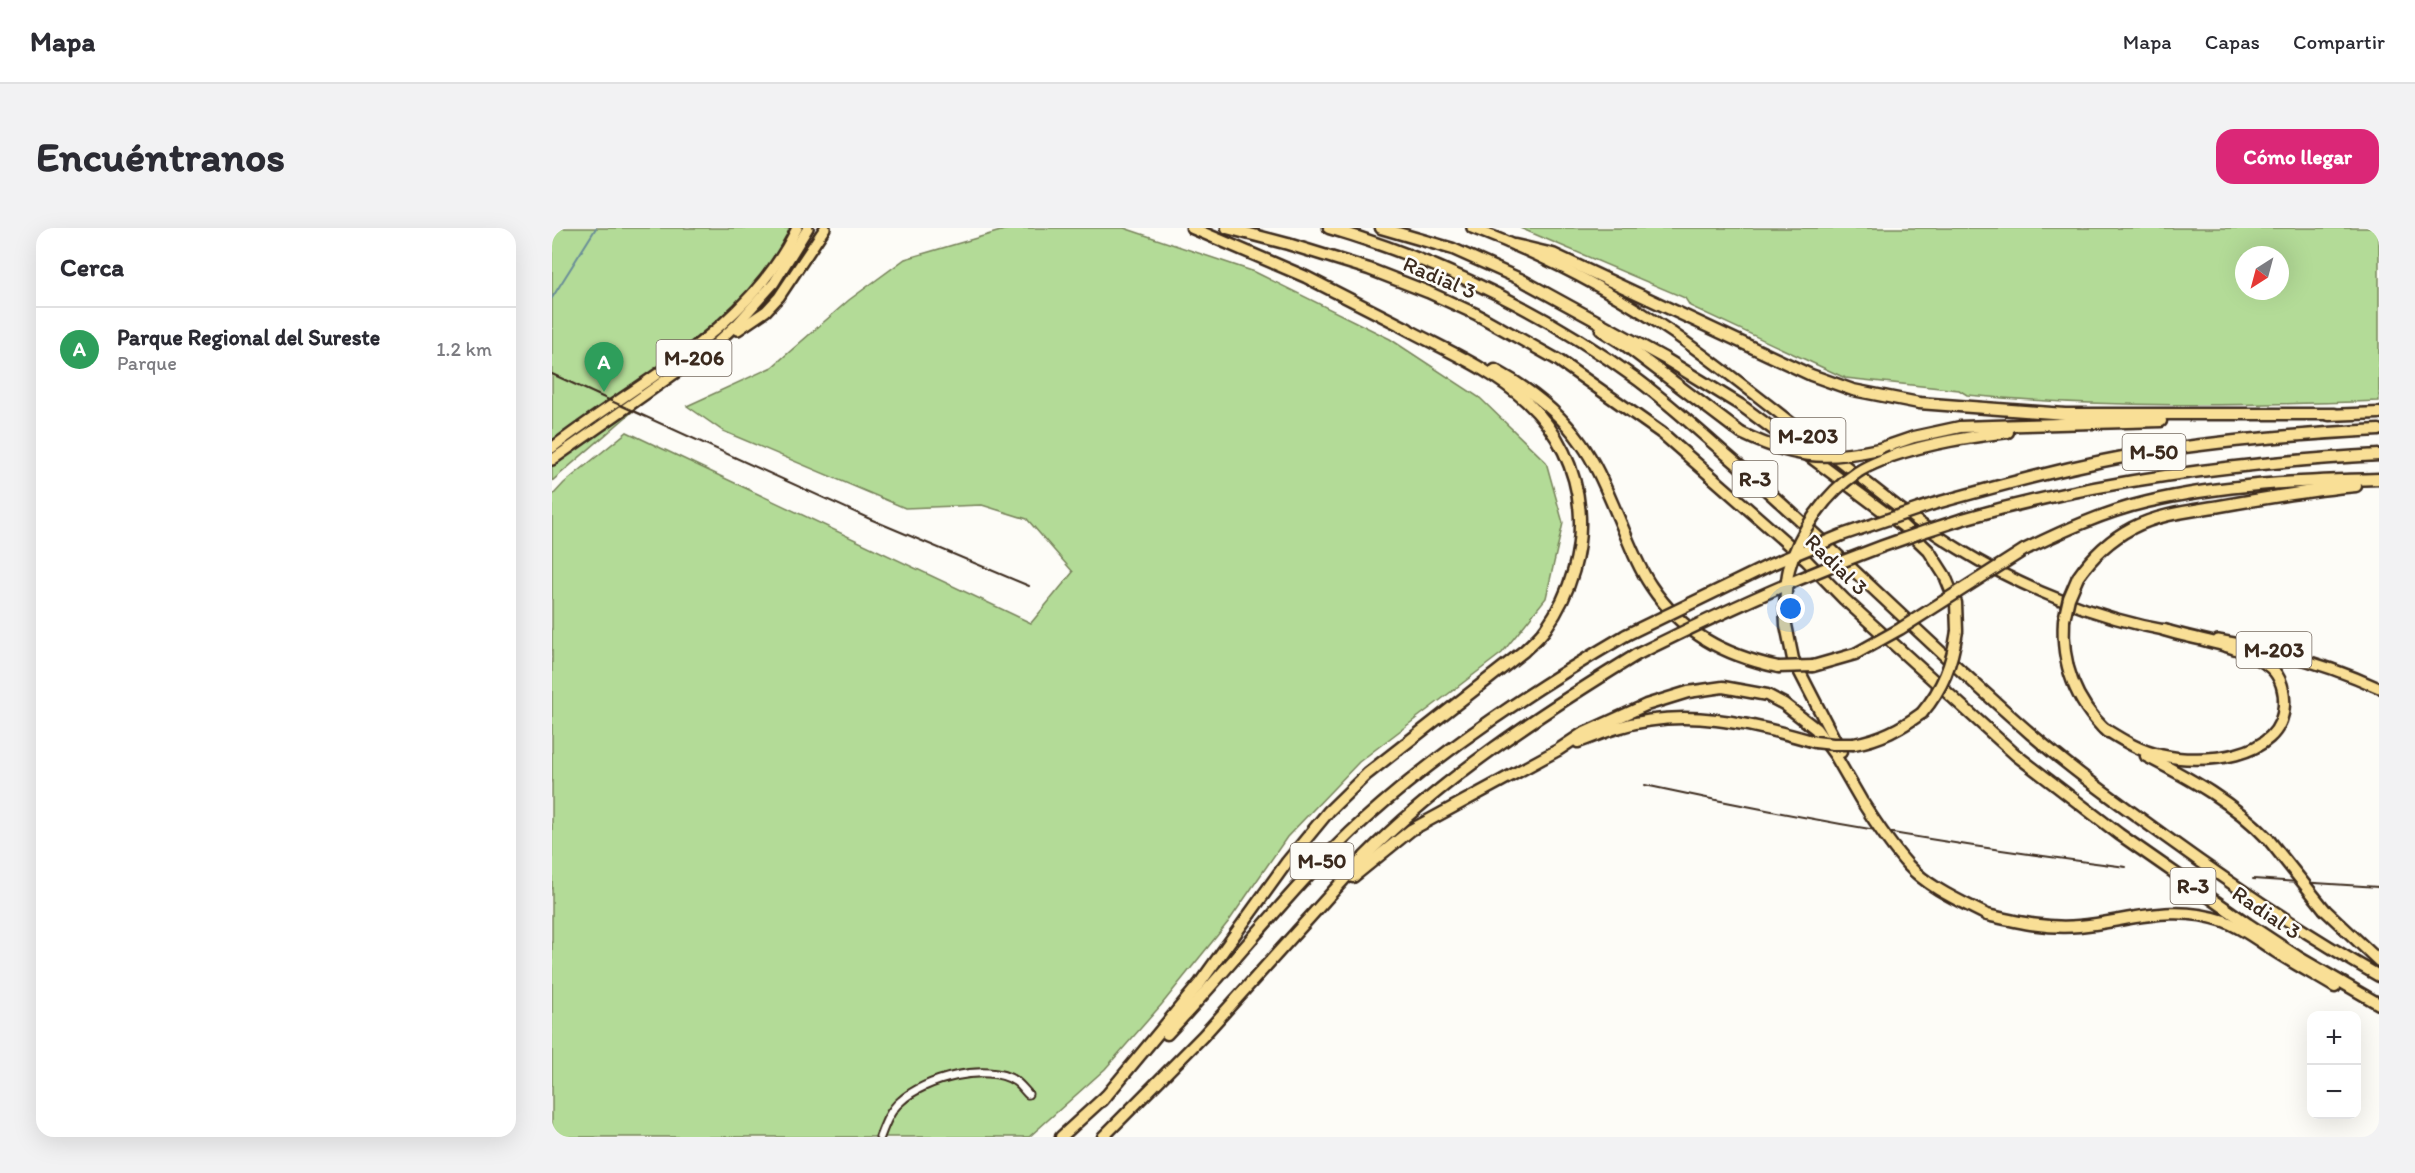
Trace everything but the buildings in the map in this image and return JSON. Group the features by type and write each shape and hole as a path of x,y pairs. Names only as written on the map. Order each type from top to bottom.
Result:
{"highway":[{"path":"1102,1101 1200,983 1287,862 1329,811 1383,760 1524,651 1544,630 1564,598 1578,548 1580,514 1574,475 1558,438 1526,400 1497,378 1306,277 1192,228"},
{"name":"Radial 3","path":"1227,228 1329,256 1428,292 1515,334 1610,394 1663,434 1806,561 1852,607 2016,755 2119,834 2248,924 2298,957 2379,1004"},
{"name":"Radial 3","path":"1329,228 1373,241 1486,288 1563,331 1636,379 1680,413 1772,493 2033,736 2129,811 2220,876 2379,976"},
{"path":"1383,228 1476,261 1562,306 1625,345 1741,433 1772,448 1798,454 1827,457 1850,455 1960,427 2379,413"},
{"path":"1383,228 1453,249 1520,279 1664,358 1742,406 1903,526 1929,551 1945,576 1956,603 1957,631 1953,657 1944,682 1922,713 1899,730 1874,740 1854,744 1815,742 1758,726 1718,719 1681,718 1617,728 1558,750"},
{"path":"1515,245 1553,254 1811,375 1852,390 1919,404 2066,414 2334,414"},
{"path":"1401,326 1480,361 1515,382 1547,406 1581,443 1596,467 1640,566 1651,586 1668,608 1679,620 1716,647 1747,660 1778,667 1813,666 1855,654 1900,629 2024,550 2054,535 2112,513 2175,496 2270,484 2379,479"},
{"path":"1862,801 1833,734 1793,659 1786,625 1785,606 1789,569 1799,543 1814,516 1836,489 1859,471 1892,456 1916,448 1965,438 2065,425"},
{"name":"M-50","path":"1061,1137 1102,1101 1189,1011 1321,862 1365,818 1456,746 1567,670 1626,635 1772,564 1842,535 1933,504 2031,477 2151,452 2282,436 2379,430"},
{"name":"M-50","path":"1103,1137 1203,1036 1331,892 1389,832 1456,775 1581,689 1636,655 1818,570 1884,545 2030,500 2106,484 2199,471 2379,455"},
{"path":"2379,484 2289,494 2174,514 2146,522 2120,535 2087,565 2078,577 2069,598 2064,620 2064,654 2073,687 2091,716 2126,746 2184,776 2225,801 2269,840 2325,910 2379,961"},
{"path":"2103,728 2140,749 2159,755 2196,760 2247,751 2269,738 2276,730 2282,719 2284,696 2278,677 2271,668 2242,652 2164,630"},
{"path":"1331,892 1347,883 1411,830 1593,729 1646,705 1688,692 1723,687 1767,695 1784,704 1816,729 1835,755 1886,837 1909,866 1947,895 1988,915 2031,925 2080,926 2128,916 2164,913 2205,917 2225,922 2243,930 2295,964 2379,1010"}],"main road":[{"name":"M-206","path":"552,447 705,339 733,316 769,274 797,228"},
{"name":"M-206","path":"552,460 711,348 738,323 774,283 808,228"},
{"path":"711,348 766,311 779,297 825,228"},
{"name":"M-203","path":"1472,228 1515,245 1599,287 1673,333 1741,383 1910,517 1959,549 2052,596 2106,615 2164,630 2267,648 2304,658 2379,688"}],"street":[{"path":"880,1137 887,1120 900,1101 920,1087 965,1073 989,1073 1014,1080 1028,1094"}],"green space":[{"path":"552,228 791,228 789,243 759,302 552,481"},
{"path":"1018,228 1124,228 1255,272 1390,339 1480,398 1546,462 1563,523 1546,598 1502,653 1359,762 1287,837 1229,921 1162,1004 1105,1069 1029,1137 552,1137 552,496 564,483 627,432 1031,623 1073,572 1027,519 982,505 905,508 723,431 687,406 772,367 849,300 905,259"},
{"path":"1520,228 2379,228 2379,401 2224,405 2121,404 1967,395 1959,390 1845,378 1690,306 1685,298"}],"waterway":[{"path":"552,298 596,228"}],"railway":[{"path":"552,374 870,519 1029,586"},
{"path":"1645,785 1885,832 2126,867"},
{"path":"2253,879 2379,887"}],"place":[{"name":"Parque Regional del Sureste","path":"604,392"}]}
